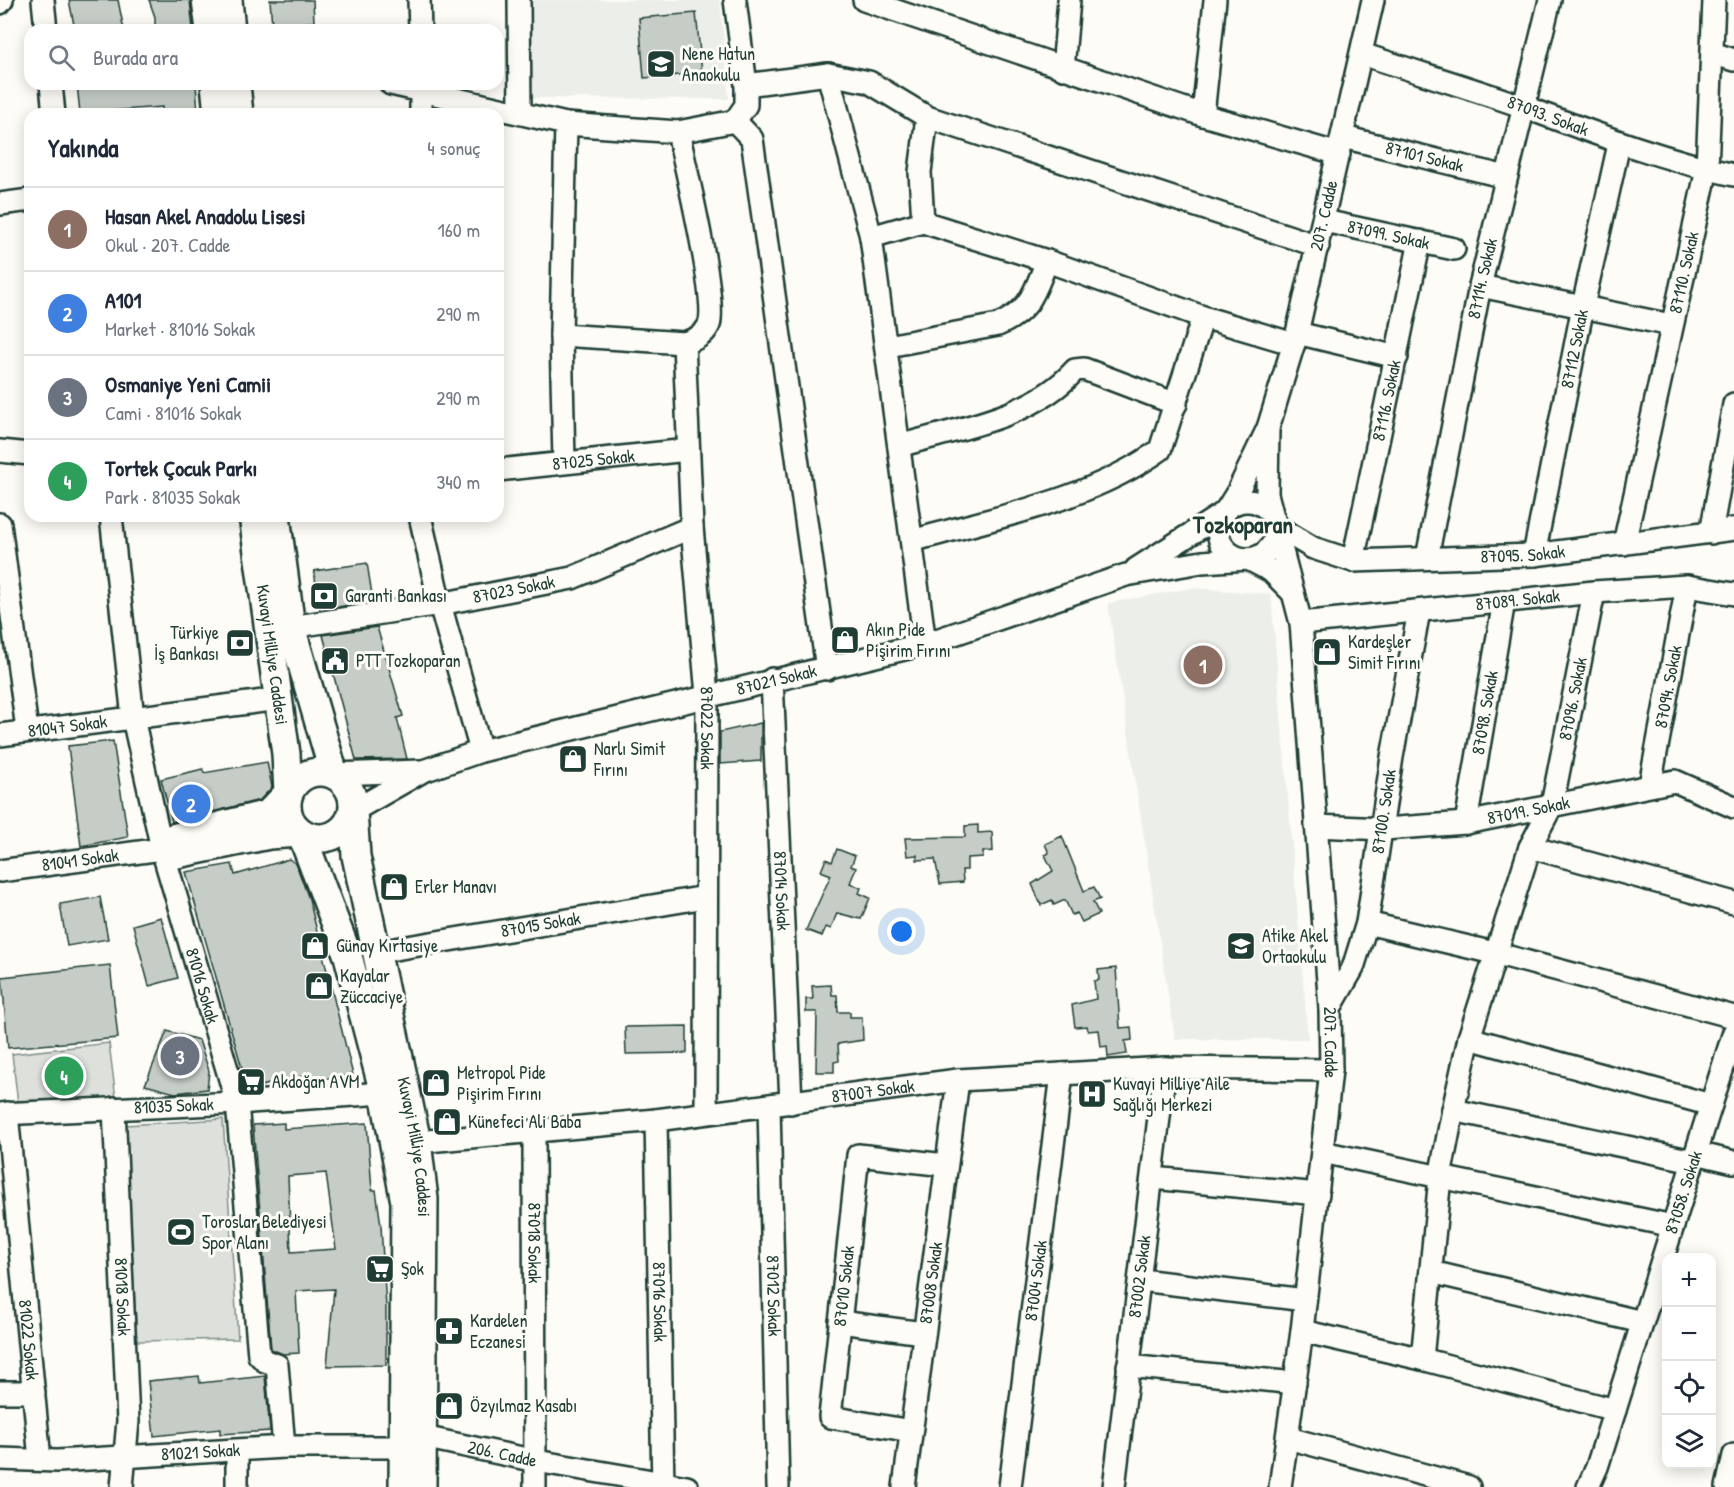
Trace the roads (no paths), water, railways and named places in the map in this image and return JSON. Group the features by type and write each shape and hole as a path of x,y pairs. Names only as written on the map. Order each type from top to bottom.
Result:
{"main road":[{"path":"206,0 209,24"},
{"path":"228,0 230,24"},
{"path":"216,90 217,108"},
{"path":"237,90 238,108"},
{"name":"Kuvayi Milliye Caddesi","path":"255,522 279,699 288,793"},
{"name":"Kuvayi Milliye Caddesi","path":"277,522 291,627 334,774"},
{"path":"323,771 334,774 350,789 353,811 350,821 333,836 312,837 302,833 269,835 177,854 162,849 172,838 268,814 302,776 323,771"},
{"path":"288,793 288,815 302,833"},
{"name":"Kuvayi Milliye Caddesi","path":"353,811 356,856 417,1142 424,1199 413,1442 403,1487"},
{"name":"Kuvayi Milliye Caddesi","path":"302,833 348,956 384,1093 405,1202 413,1442 422,1487"}],"street":[{"path":"43,0 45,24"},
{"path":"419,0 420,24"},
{"path":"519,0 520,113"},
{"path":"504,109 566,124 678,132 735,121 746,105 746,85 735,0"},
{"name":"87101 Sokak","path":"864,0 1203,115 1341,146 1506,177"},
{"path":"1063,69 1069,0"},
{"path":"1203,115 1215,0"},
{"name":"207. Cadde","path":"1280,1487 1302,1331 1332,1070 1330,1008 1301,623 1267,494 1268,428 1295,338 1318,246 1373,0"},
{"name":"87114. Sokak","path":"1427,558 1480,286 1550,0"},
{"name":"87110. Sokak","path":"1624,544 1707,169 1714,0"},
{"path":"1712,52 1734,60"},
{"name":"87093. Sokak","path":"1362,54 1523,106 1619,144 1734,175"},
{"path":"746,85 828,74 869,82 927,117 1318,246"},
{"path":"828,74 871,237 888,346 925,644"},
{"path":"52,90 53,108"},
{"path":"421,90 421,108"},
{"path":"432,90 501,108"},
{"path":"923,222 920,172 927,117"},
{"path":"735,121 752,139 827,669"},
{"path":"564,461 561,335 566,124"},
{"path":"561,335 684,343 698,339 709,324 710,296 678,132"},
{"name":"87112 Sokak","path":"1534,555 1583,306 1619,144"},
{"path":"0,204 24,201"},
{"name":"87099. Sokak","path":"1324,221 1454,249"},
{"path":"871,237 923,222 1047,261 1203,316 1295,338 1397,357"},
{"name":"87116. Sokak","path":"1353,561 1420,241"},
{"path":"888,346 998,325 1015,318 1030,303 1047,261"},
{"path":"1480,286 1671,325"},
{"path":"912,541 1074,495 1112,480 1160,450 1203,316"},
{"name":"87022 Sokak","path":"684,343 692,527 707,695 706,1113"},
{"path":"899,446 1025,408 1067,380 1076,370 1084,369 1176,404"},
{"path":"1711,533 1734,404"},
{"path":"1268,428 1238,491 1220,520 1219,539 1230,554 1248,559 1271,572 1295,596"},
{"name":"87025 Sokak","path":"504,469 564,461 688,450"},
{"path":"0,451 24,453"},
{"path":"1250,501 1267,509 1276,526 1272,545 1266,552 1248,559 1202,562 1126,575 1232,506 1250,501"},
{"name":"81016 Sokak","path":"112,522 133,718 162,849 237,1103 259,1354 265,1360 277,1365 284,1447"},
{"path":"421,522 440,604 481,751"},
{"path":"0,524 27,730"},
{"name":"87095. Sokak","path":"1276,526 1313,548 1353,561 1534,555 1734,529"},
{"name":"87023 Sokak","path":"291,627 440,604 572,578 692,527"},
{"name":"87021 Sokak","path":"353,811 423,771 481,751 772,679 827,669 925,644 1126,575"},
{"name":"87089. Sokak","path":"1301,623 1594,592 1687,586 1734,594"},
{"name":"87094. Sokak","path":"1650,785 1687,586"},
{"name":"87096. Sokak","path":"1422,1359 1440,1177 1469,1038 1498,954 1530,847 1552,805 1594,592"},
{"name":"87098. Sokak","path":"1466,823 1504,601"},
{"name":"87100. Sokak","path":"1330,1008 1353,968 1367,923 1384,829 1392,758 1419,611"},
{"name":"87014 Sokak","path":"772,679 791,1103"},
{"name":"81047 Sokak","path":"0,735 279,699"},
{"name":"87021 Sokak","path":"334,774 423,771"},
{"name":"87019. Sokak","path":"1316,826 1384,829 1466,823 1676,781 1734,807"},
{"path":"1530,847 1734,903"},
{"name":"81041 Sokak","path":"0,871 162,849"},
{"name":"87015 Sokak","path":"377,952 706,897"},
{"path":"1367,923 1498,954 1734,1017"},
{"path":"1469,1038 1711,1106"},
{"name":"87058. Sokak","path":"1587,1487 1615,1410 1733,1040"},
{"name":"87007 Sokak","path":"417,1142 656,1120 958,1080 1165,1068 1332,1070"},
{"name":"87002 Sokak","path":"1114,1487 1165,1068"},
{"name":"87004 Sokak","path":"1010,1487 1062,1074"},
{"name":"87008 Sokak","path":"904,1487 958,1080"},
{"name":"81035 Sokak","path":"4,1114 237,1103 384,1093"},
{"name":"87012 Sokak","path":"769,1106 778,1487"},
{"name":"81018 Sokak","path":"114,1108 127,1381 122,1487"},
{"path":"1453,1110 1694,1157 1734,1162"},
{"name":"81022 Sokak","path":"4,1114 7,1184 40,1461"},
{"name":"87016 Sokak","path":"656,1120 663,1484"},
{"name":"87018 Sokak","path":"534,1133 535,1487"},
{"path":"1322,1152 1673,1226"},
{"name":"87010 Sokak","path":"911,1431 830,1417 858,1155 945,1165"},
{"path":"1153,1178 1318,1194"},
{"path":"1431,1272 1642,1322"},
{"path":"1141,1280 1305,1299"},
{"path":"840,1322 923,1333"},
{"path":"1302,1331 1422,1359 1615,1410"},
{"path":"1128,1366 1295,1383"},
{"path":"0,1392 33,1392"},
{"path":"1288,1438 1440,1483 1469,1487"},
{"name":"81021 Sokak","path":"0,1459 40,1461 413,1442"},
{"name":"206. Cadde","path":"413,1442 687,1487"},
{"path":"237,1451 237,1487"},
{"path":"1726,1487 1734,1455"}],"place":[{"name":"Nene Hatun Anaokulu","path":"661,64"},
{"name":"Garanti Bankası","path":"324,596"},
{"name":"Akın Pide Pişirim Fırını","path":"845,640"},
{"name":"Türkiye İş Bankası","path":"240,643"},
{"name":"Kardeşler Simit Fırını","path":"1327,652"},
{"name":"PTT Tozkoparan","path":"335,661"},
{"name":"Hasan Akel Anadolu Lisesi","path":"1203,665"},
{"name":"Narlı Simit Fırını","path":"573,759"},
{"name":"A101","path":"191,804"},
{"name":"Erler Manavı","path":"394,887"},
{"name":"Günay Kırtasiye","path":"315,946"},
{"name":"Atike Akel Ortaokulu","path":"1241,946"},
{"name":"Kayalar Züccaciye","path":"319,986"},
{"name":"Osmaniye Yeni Camii","path":"180,1056"},
{"name":"Tortek Çocuk Parkı","path":"64,1076"},
{"name":"Akdoğan AVM","path":"251,1082"},
{"name":"Metropol Pide Pişirim Fırını","path":"436,1083"},
{"name":"Kuvayi Milliye Aile Sağlığı Merkezi","path":"1092,1094"},
{"name":"Künefeci Ali Baba","path":"447,1122"},
{"name":"Toroslar Belediyesi Spor Alanı","path":"181,1232"},
{"name":"Şok","path":"380,1269"},
{"name":"Kardelen Eczanesi","path":"449,1331"},
{"name":"Özyılmaz Kasabı","path":"449,1406"}],"district":[{"name":"Tozkoparan","path":"1243,525"}]}
